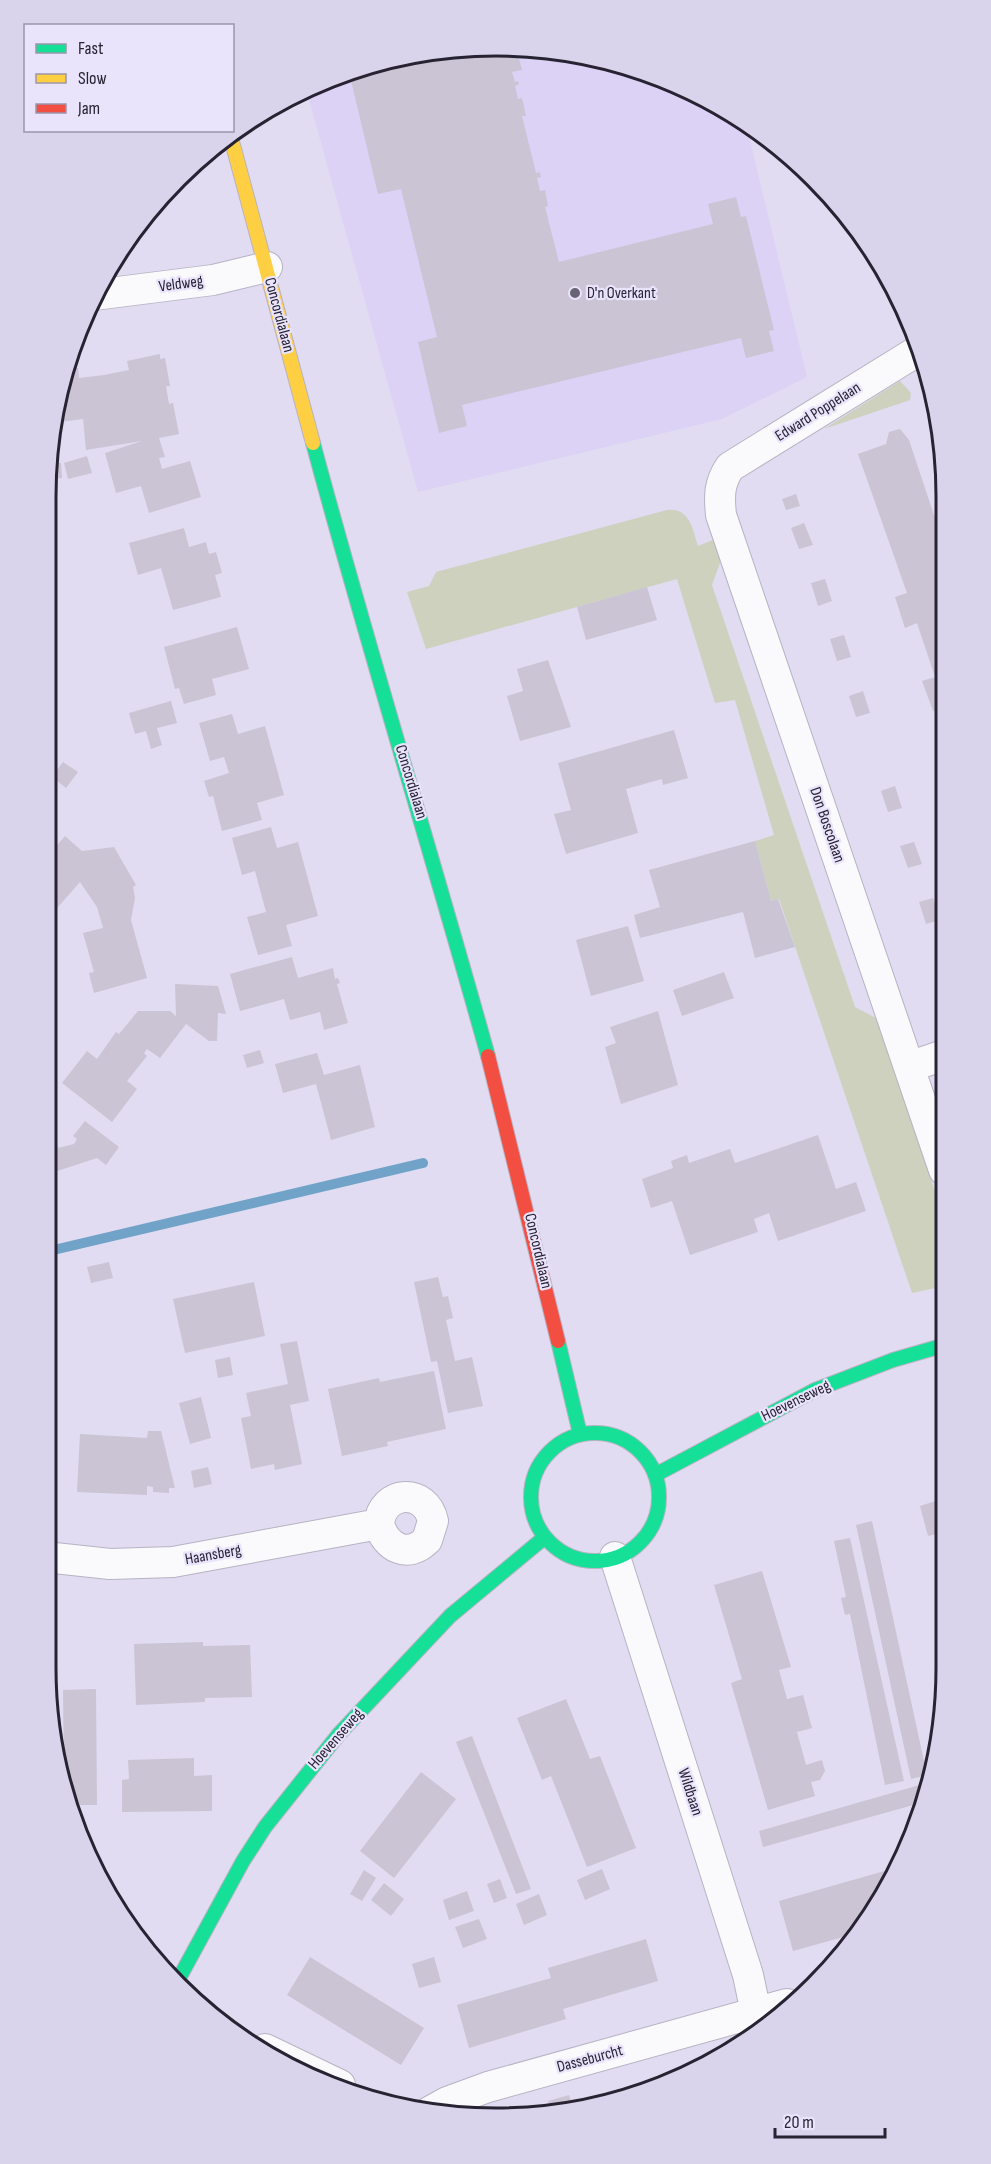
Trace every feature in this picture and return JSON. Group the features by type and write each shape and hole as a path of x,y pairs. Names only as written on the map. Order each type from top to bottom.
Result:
{"main road":[{"name":"Concordialaan","path":"232,143 346,567 428,839 504,1113 580,1434"},
{"name":"Hoevenseweg","path":"655,1475 815,1390 893,1360 936,1348"},
{"path":"603,1433 625,1440 637,1448 655,1475 659,1502 651,1527 636,1545 615,1557 589,1560 564,1553 545,1537 535,1518 531,1497 534,1476 545,1458 560,1443 580,1434 603,1433"},
{"name":"Hoevenseweg","path":"180,1976 243,1861 271,1819 310,1769 346,1726 443,1623 545,1537"}],"street":[{"name":"Veldweg","path":"105,294 213,280 267,267"},
{"name":"Edward Poppelaan","path":"722,479 730,467 912,355"},
{"name":"Don Boscolaan","path":"722,479 719,497 722,515 936,1146"},
{"path":"909,1067 936,1058"},
{"name":"Haansberg","path":"56,1558 110,1564 173,1562 379,1524"},
{"name":"Wildbaan","path":"615,1557 748,1975 757,2021"},
{"name":"Dasseburcht","path":"441,2105 488,2087 757,2021"}],"shaded area":[{"name":"D'n Overkant","path":"467,56 524,56 581,64 637,79 716,114 749,136 807,377 722,419 418,492 308,98 354,79 410,64"}],"green space":[{"path":"900,381 911,393 910,400 824,429"},
{"path":"667,510 681,512 689,520 698,546 713,540 721,560 712,585 855,1007 876,1018 936,1195 936,1288 912,1293 779,899 771,901 755,841 774,835 735,700 715,703 677,579 426,649 407,592 429,586 436,572"}],"building":[{"path":"467,56 518,56 522,70 512,72 515,82 518,81 519,84 515,86 518,99 522,98 526,116 522,116 536,173 540,172 541,177 537,178 540,191 545,190 548,206 545,207 559,262 713,224 708,204 736,197 741,217 746,216 774,330 769,331 774,351 746,358 741,338 462,405 467,426 439,433 418,342 437,337 401,189 378,194 351,80 382,70 438,59"},
{"path":"160,354 160,359 165,358 170,386 166,386 169,404 173,403 179,434 159,438 165,457 159,458 162,469 190,461 201,497 149,513 141,486 116,493 105,453 142,441 86,450 83,419 62,422 74,368 78,368 79,378 104,375 129,370 127,361"},
{"path":"900,429 909,440 936,521 936,710 933,711 922,681 935,677 917,623 905,628 895,597 907,593 858,454 886,444 889,432"},
{"path":"87,456 92,473 68,479 64,463"},
{"path":"56,463 61,463 62,478 56,479"},
{"path":"796,494 800,506 786,510 782,499"},
{"path":"804,523 813,545 799,549 791,528"},
{"path":"184,528 189,547 206,542 209,554 216,552 222,573 215,575 221,597 173,610 161,568 138,575 129,543"},
{"path":"825,579 832,601 818,606 811,583"},
{"path":"647,587 657,620 586,640 577,607"},
{"path":"237,627 249,669 212,679 216,695 184,704 179,688 175,689 164,647"},
{"path":"844,635 851,657 837,661 830,639"},
{"path":"548,660 571,727 520,741 507,696 523,691 517,669"},
{"path":"863,691 870,713 856,717 849,696"},
{"path":"171,701 177,723 157,728 162,745 151,749 146,731 135,734 129,713"},
{"path":"232,714 238,734 265,726 284,795 257,803 262,820 222,831 213,796 209,797 204,781 229,773 224,757 210,761 199,723"},
{"path":"674,730 688,778 663,785 662,779 626,789 638,833 566,854 554,814 571,810 558,763"},
{"path":"63,762 78,772 66,788 56,780 56,772"},
{"path":"895,786 902,808 888,812 881,791"},
{"path":"271,827 277,848 298,842 318,916 286,925 292,946 258,955 247,917 266,912 255,871 242,875 232,838"},
{"path":"65,836 82,851 114,847 136,885 133,887 135,898 131,920 147,978 94,993 89,973 94,972 83,933 103,928 97,907 80,882 58,907 56,905 56,846"},
{"path":"755,841 771,901 778,899 795,947 755,958 743,912 640,938 634,915 660,907 649,870"},
{"path":"914,842 922,864 908,868 900,846"},
{"path":"933,898 936,921 926,924 919,902"},
{"path":"628,926 644,981 591,996 576,940"},
{"path":"292,957 298,978 333,968 335,979 338,978 340,983 337,984 348,1023 324,1030 320,1012 290,1020 284,999 240,1011 230,974"},
{"path":"724,972 734,998 682,1016 673,990"},
{"path":"175,984 218,986 226,1014 218,1013 217,1041 209,1041 186,1024 160,1058 147,1049 144,1053 147,1056 127,1081 137,1089 112,1122 62,1083 87,1051 97,1059 116,1032 119,1034 138,1011 170,1011 176,1016"},
{"path":"658,1011 678,1085 621,1104 605,1047 616,1043 610,1027"},
{"path":"260,1050 264,1063 247,1068 243,1055"},
{"path":"317,1053 324,1075 360,1065 375,1127 331,1140 316,1084 283,1093 275,1064"},
{"path":"85,1121 119,1147 106,1165 97,1158 56,1171 56,1140 58,1148 74,1144 77,1139 73,1136"},
{"path":"818,1135 836,1189 856,1182 866,1211 778,1241 769,1213 754,1219 758,1232 690,1255 672,1201 651,1208 642,1179 673,1168 671,1161 687,1155 689,1163 730,1149 735,1163"},
{"path":"109,1262 113,1278 91,1283 87,1267"},
{"path":"438,1277 443,1297 448,1296 453,1318 446,1320 455,1361 472,1357 483,1406 448,1413 437,1361 431,1362 414,1282"},
{"path":"254,1282 265,1336 185,1353 173,1299"},
{"path":"297,1341 309,1401 290,1405 302,1464 275,1470 274,1464 251,1469 241,1418 251,1416 246,1393 288,1384 280,1344"},
{"path":"230,1357 233,1375 218,1378 215,1360"},
{"path":"434,1371 446,1429 387,1442 388,1446 342,1456 328,1389 379,1378 380,1382"},
{"path":"201,1397 211,1438 190,1444 179,1403"},
{"path":"148,1431 161,1431 175,1488 169,1488 169,1493 153,1492 153,1487 147,1486 147,1495 77,1492 80,1434 147,1438"},
{"path":"208,1467 212,1484 194,1488 191,1471"},
{"path":"936,1501 936,1534 928,1536 920,1506"},
{"path":"872,1521 925,1765 922,1776 911,1779 856,1525"},
{"path":"850,1538 904,1781 885,1785 850,1614 845,1615 841,1598 846,1597 834,1541"},
{"path":"762,1571 791,1667 779,1670 787,1699 803,1695 812,1728 797,1732 806,1765 822,1760 825,1771 820,1780 811,1782 815,1796 768,1810 731,1683 742,1679 714,1585"},
{"path":"203,1642 203,1646 250,1645 252,1697 205,1698 205,1702 136,1705 134,1644"},
{"path":"96,1689 97,1805 77,1805 70,1782 64,1752 63,1690"},
{"path":"566,1699 590,1759 600,1756 636,1848 587,1867 551,1776 542,1780 517,1718"},
{"path":"472,1736 531,1889 516,1894 456,1742"},
{"path":"194,1758 194,1776 212,1775 212,1811 122,1812 122,1780 129,1779 128,1760"},
{"path":"421,1772 456,1799 394,1878 360,1851"},
{"path":"920,1785 914,1805 763,1847 759,1831"},
{"path":"602,1869 610,1889 585,1900 577,1880"},
{"path":"364,1870 376,1878 362,1901 350,1894"},
{"path":"886,1870 877,1889 844,1937 793,1951 779,1901"},
{"path":"500,1879 507,1898 494,1903 487,1884"},
{"path":"384,1883 404,1899 391,1916 371,1900"},
{"path":"467,1891 474,1911 449,1920 443,1900"},
{"path":"539,1894 547,1915 524,1925 516,1904"},
{"path":"479,1919 487,1939 463,1948 455,1927"},
{"path":"646,1939 658,1981 563,2009 566,2019 469,2048 457,2005 551,1978 548,1968"},
{"path":"310,1957 424,2028 401,2065 287,1995"},
{"path":"434,1957 441,1982 419,1988 412,1964"},
{"path":"569,2095 571,2102 549,2105 548,2101"}],"waterway":[{"path":"56,1249 423,1163"}],"traffic: fast":[{"path":"313,443 488,1056"},
{"path":"558,1341 580,1434"},
{"path":"655,1475 815,1390 893,1360 936,1348"},
{"path":"595,1433 619,1438 640,1452 654,1473 659,1497 654,1521 640,1542 619,1556 595,1561 571,1556 550,1542 536,1521 531,1497 536,1473 550,1452 571,1438 595,1433"},
{"path":"180,1976 243,1861 265,1827 339,1734 450,1616 545,1537"}],"traffic: slow":[{"path":"232,143 313,443"}],"traffic: jam":[{"path":"488,1056 558,1341"}],"place":[{"name":"D'n Overkant","path":"575,293"}]}
